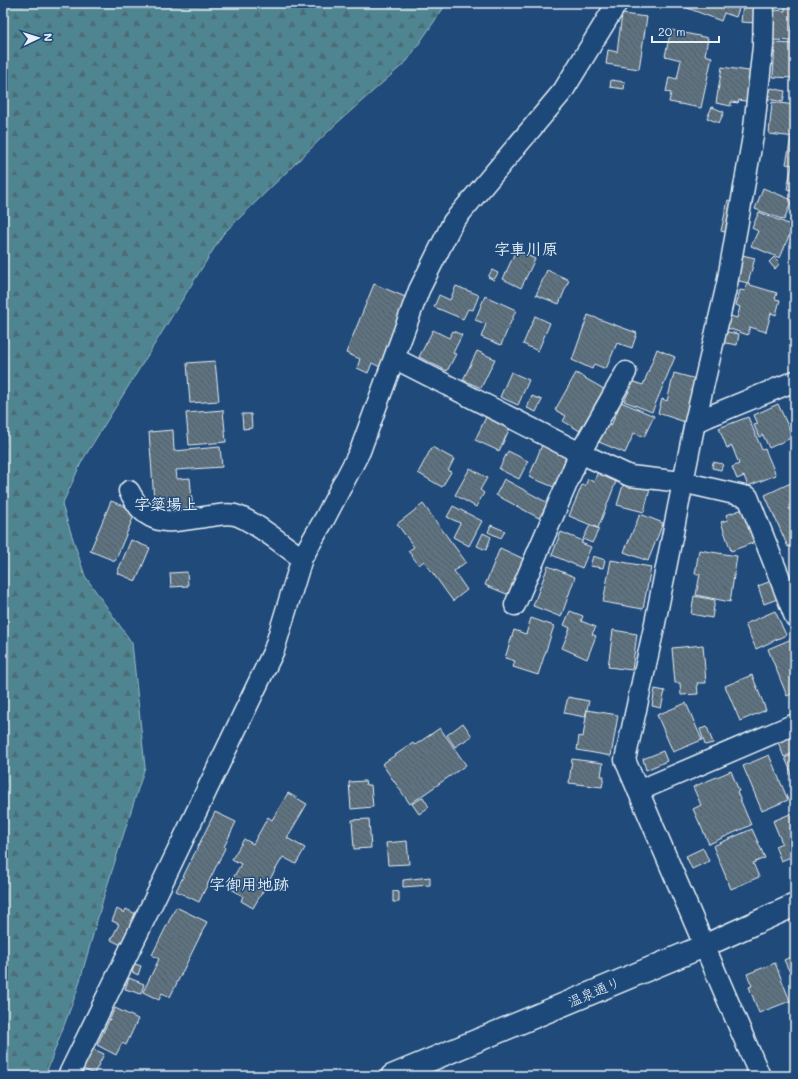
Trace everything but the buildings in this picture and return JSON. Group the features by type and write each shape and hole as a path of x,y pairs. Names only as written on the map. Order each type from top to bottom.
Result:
{"street":[{"path":"68,1076 158,893 274,650 302,558 360,451 419,290 453,222 563,91 616,3"},
{"path":"760,1076 624,760 655,623 682,482 727,284 753,136 763,46 764,3"},
{"path":"394,358 580,453 630,476 682,482 748,497 795,617"},
{"path":"515,605 580,453 626,372"},
{"path":"695,422 795,381"},
{"path":"129,491 139,508 160,521 172,521 223,514 234,515 246,519 302,558"},
{"path":"638,791 795,724"},
{"name":"温泉通り","path":"392,1076 704,946 795,905"}],"green space":[{"path":"3,3 447,3 407,61 336,124 223,234 82,461 62,505 85,576 132,643 145,767 104,896 77,991 45,1076 3,1076"}],"district":[{"name":"字車川原","path":"526,249"},
{"name":"字簗場上","path":"166,504"},
{"name":"字御用地跡","path":"249,884"}]}
